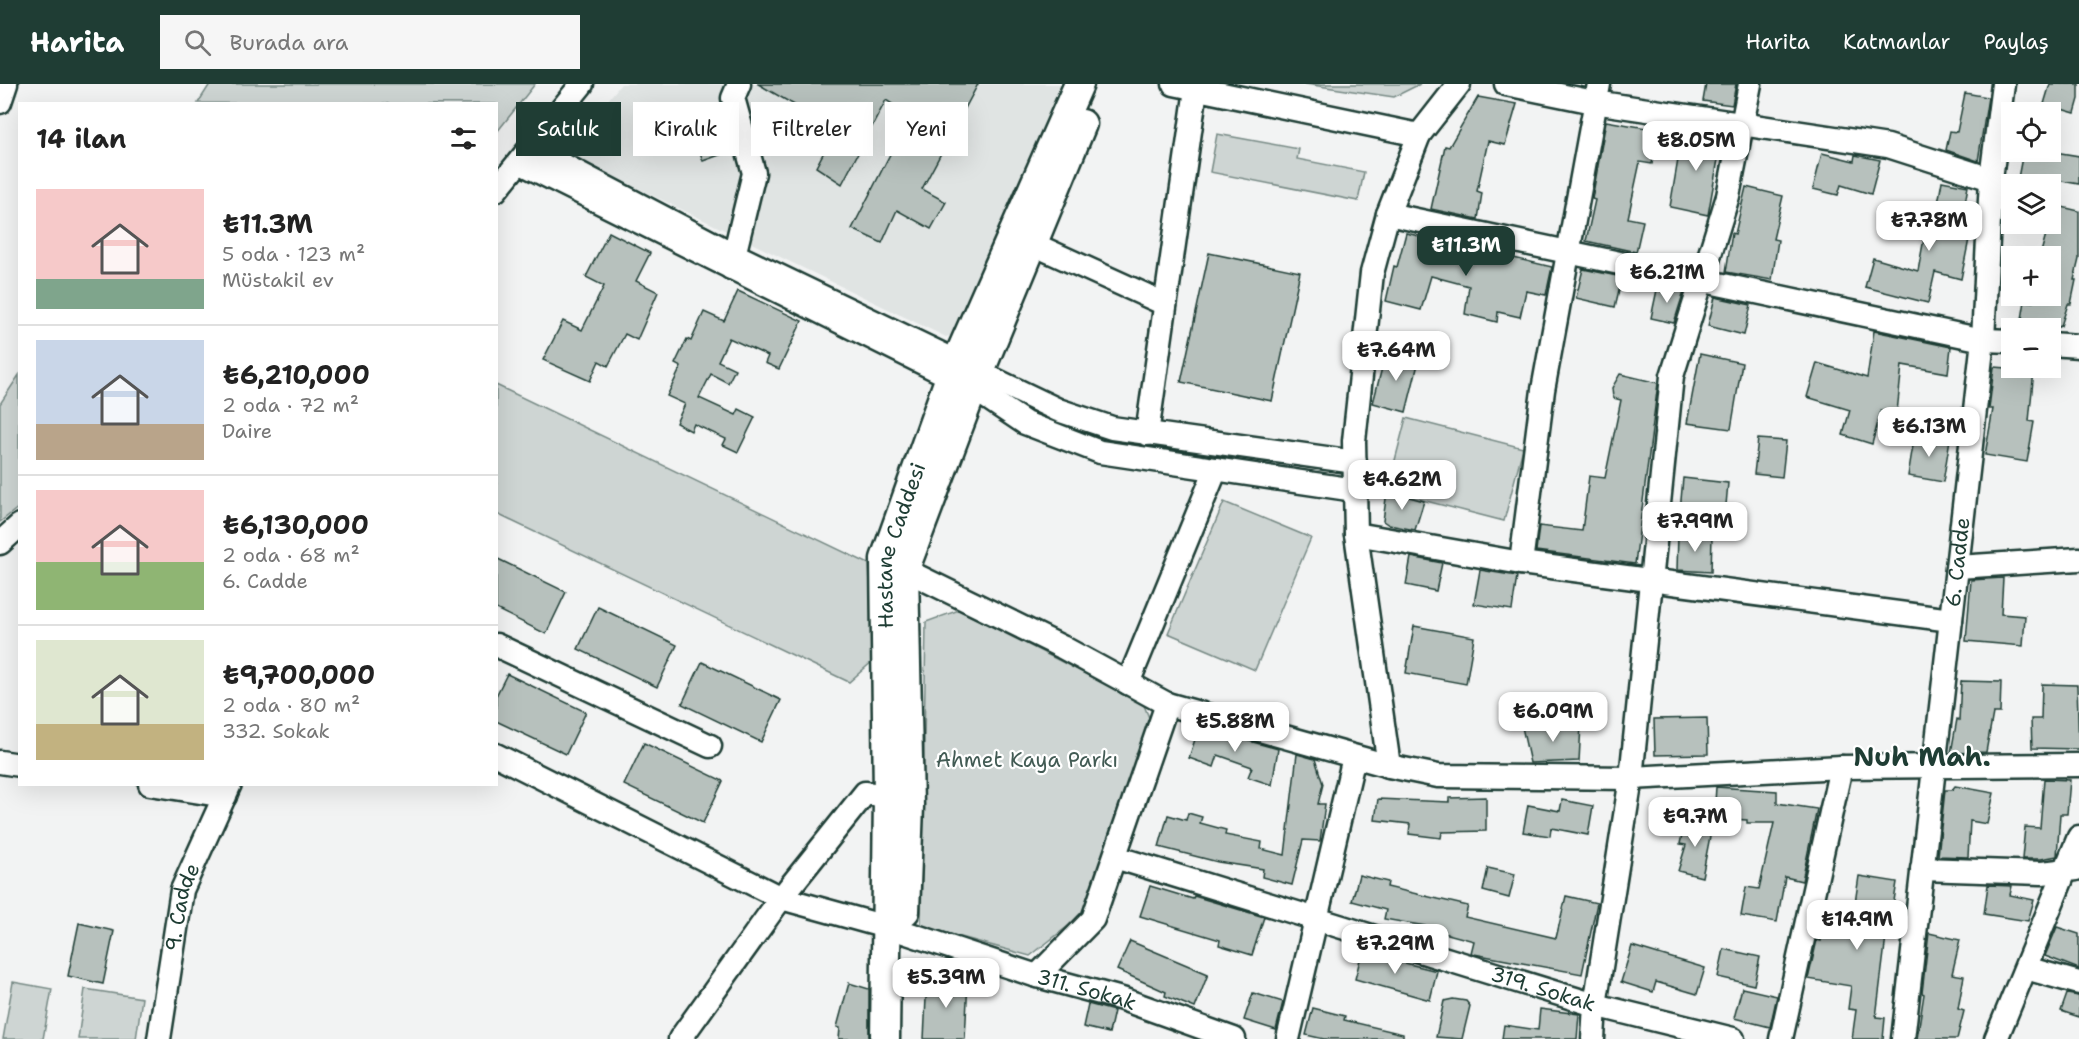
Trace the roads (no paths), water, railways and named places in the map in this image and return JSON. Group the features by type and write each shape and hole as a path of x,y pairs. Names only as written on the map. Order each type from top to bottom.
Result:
{"main road":[{"name":"Hastane Caddesi","path":"885,1039 895,930 898,801 894,565 965,375 1080,84"},
{"name":"Hastane Caddesi","path":"965,375 1032,244 1098,84"},
{"name":"Hastane Caddesi","path":"895,930 904,1039"}],"street":[{"path":"0,102 6,84"},
{"path":"568,102 582,84"},
{"path":"732,262 754,173 733,98 739,84"},
{"path":"1389,766 1356,534 1354,441 1372,273 1388,214 1419,135 1459,84"},
{"path":"1506,84 1597,93 1742,123 1888,146 1991,179"},
{"path":"1593,1039 1595,1005 1631,778 1649,580 1672,376 1728,196 1750,84"},
{"name":"6. Cadde","path":"1903,1039 1983,339 1991,179 2003,84"},
{"path":"1147,434 1165,304 1185,86 1419,135"},
{"path":"1521,563 1543,390 1597,93"},
{"path":"498,188 524,156"},
{"path":"527,156 732,262 965,375 1058,410 1112,428 1355,462"},
{"path":"1388,214 1702,281 2001,341"},
{"path":"1032,244 1165,304"},
{"path":"2061,345 2079,346"},
{"path":"965,375 1025,423 1100,452 1355,490"},
{"path":"1128,683 1216,470"},
{"path":"0,543 18,527"},
{"path":"1356,534 1521,563 1951,620"},
{"path":"1958,567 2079,559"},
{"path":"894,565 1062,647 1167,704 1354,757 1438,776 1631,778 1842,767 2079,765"},
{"path":"498,646 710,746"},
{"path":"1037,976 1093,919 1167,704"},
{"name":"311. Sokak","path":"498,756 781,898 895,930 1037,976 1122,999 1234,1039"},
{"path":"1288,1039 1314,919 1354,757"},
{"path":"0,762 18,765"},
{"path":"1781,1039 1842,767"},
{"path":"176,786 227,790"},
{"name":"9. Cadde","path":"159,1039 182,890 227,790"},
{"path":"680,1039 781,898 865,794 898,801"},
{"path":"1996,1039 2072,868 2079,837"},
{"name":"319. Sokak","path":"1114,857 1595,1005 1733,1039"},
{"path":"1922,868 2042,873 2072,868"},
{"path":"2026,968 2079,983"}],"district":[{"name":"Nuh Mah.","path":"1922,757"}],"park label":[{"name":"Ahmet Kaya Parkı","path":"1027,760"}]}
